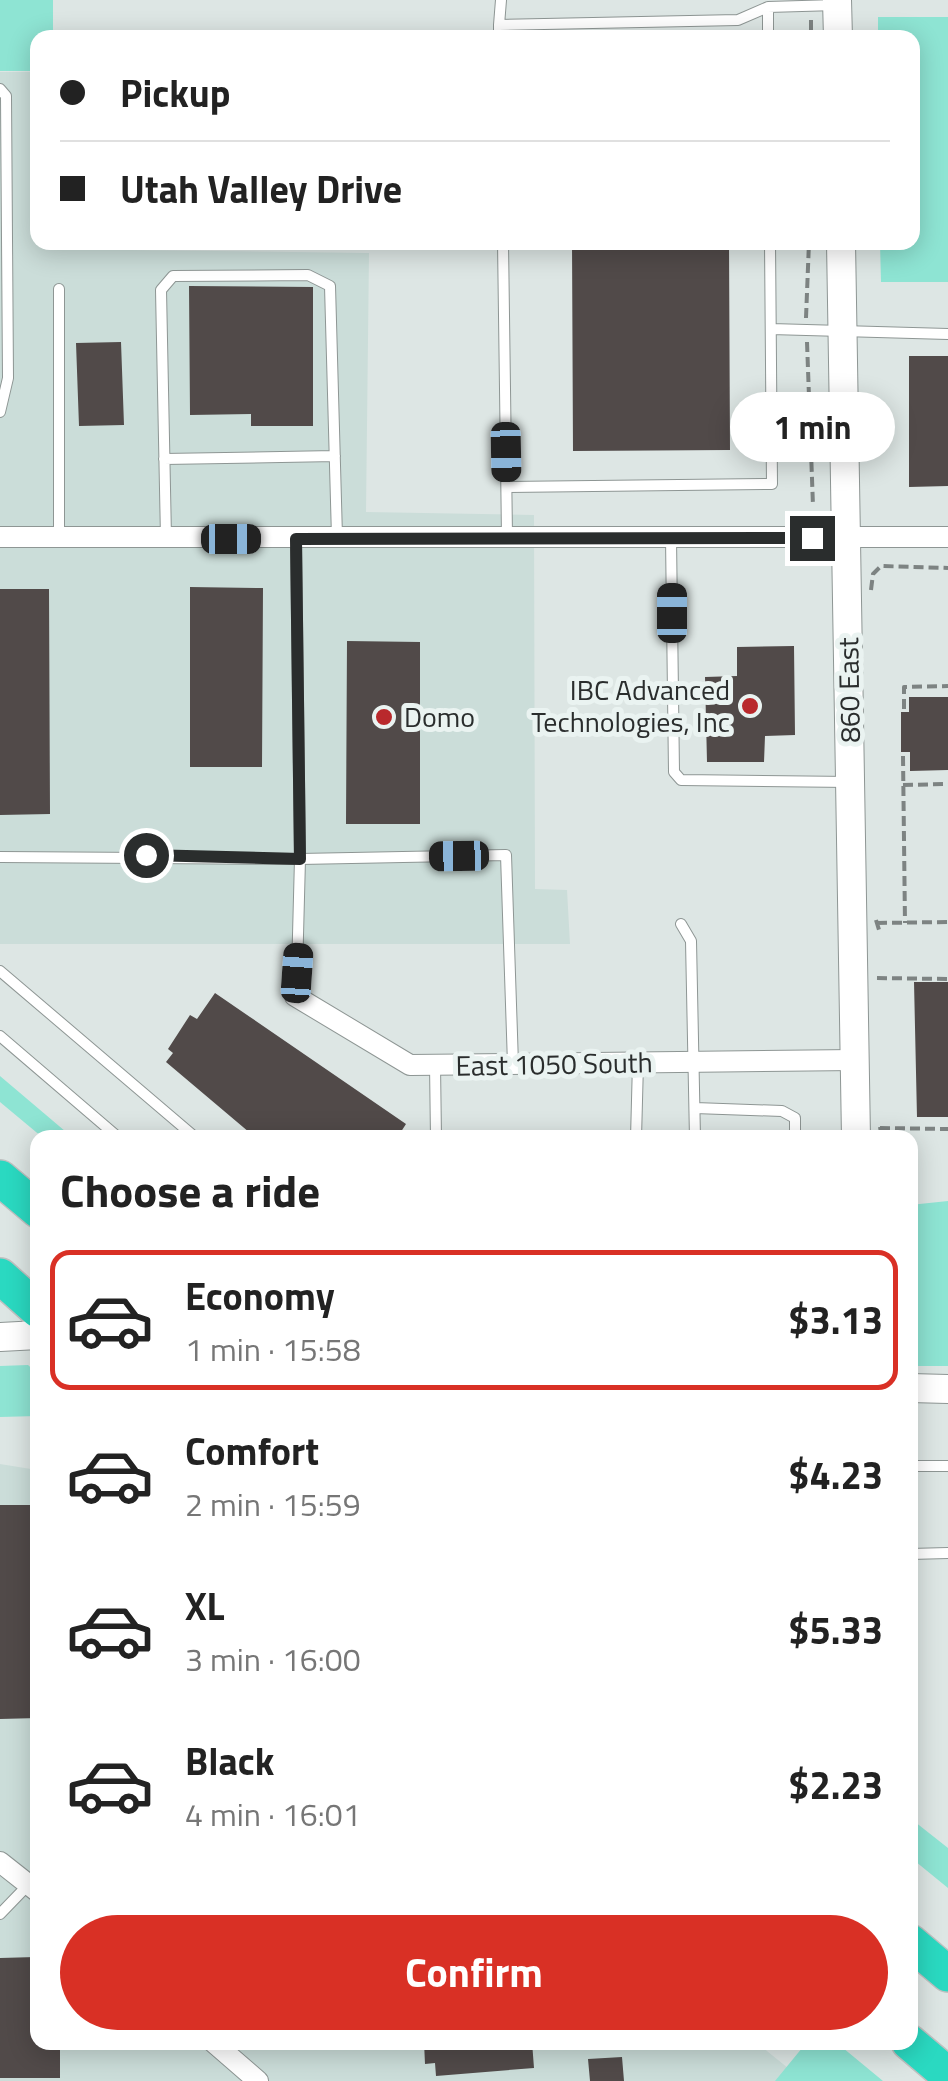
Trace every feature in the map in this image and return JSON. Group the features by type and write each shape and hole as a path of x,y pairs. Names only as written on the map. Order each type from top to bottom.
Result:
{"highway":[{"path":"0,1178 30,1203"},
{"path":"0,1276 30,1303"},
{"path":"918,1949 948,1974"},
{"path":"918,2050 948,2075"}],"street":[{"path":"823,30 837,2"},
{"name":"860 East","path":"841,250 855,1060 867,1130"},
{"path":"0,538 948,537"},
{"name":"East 1050 South","path":"297,973 295,996 410,1065 855,1060"},
{"path":"0,1337 30,1335"},
{"path":"918,1388 948,1388"},
{"path":"0,1862 30,1886"},
{"path":"222,2050 258,2081"}],"lane":[{"path":"499,30 501,0"},
{"path":"521,30 738,20 768,7 837,2"},
{"path":"768,7 768,30"},
{"path":"0,89 6,96 8,378 0,412"},
{"path":"503,250 508,538"},
{"path":"506,486 772,484 770,250"},
{"path":"166,539 161,290 173,276 308,275 330,286 337,539"},
{"path":"59,288 59,539"},
{"path":"771,329 948,334"},
{"path":"164,459 335,456"},
{"path":"671,538 674,772 681,780 851,782"},
{"path":"296,539 300,859 297,973"},
{"path":"0,857 300,859 506,855 513,1065"},
{"path":"681,924 692,941 695,1130"},
{"path":"0,971 187,1130"},
{"path":"0,1036 110,1130"},
{"path":"636,1130 638,1063"},
{"path":"436,1065 436,1130"},
{"path":"694,1108 782,1111 795,1118 795,1130"},
{"path":"918,1466 948,1466"},
{"path":"918,1554 948,1553"},
{"path":"0,1914 30,1890"}],"path":[{"path":"806,316 810,250"},
{"path":"808,348 812,506"},
{"path":"871,590 873,574 881,566 948,568"},
{"path":"904,709 904,687 948,686"},
{"path":"903,756 905,923"},
{"path":"903,786 948,784"},
{"path":"880,933 876,921 948,922"},
{"path":"877,978 948,980"},
{"path":"916,1130 948,1128"}],"shaded area":[{"path":"0,72 30,72 30,250 369,253 366,512 534,515 535,889 567,890 570,944 0,944"},
{"path":"0,1464 30,1469 30,2050 766,2050 804,2081 0,2081"}],"green space":[{"path":"0,0 53,0 53,30 30,30 30,71 0,71"},
{"path":"878,17 948,17 948,282 881,282 880,250 920,250 920,30 878,30"},
{"path":"0,1076 64,1130 34,1130 0,1102"},
{"path":"948,1201 948,1366 918,1366 918,1204"},
{"path":"0,1366 30,1367 30,1416 0,1417"},
{"path":"918,1824 948,1848 948,1888 918,1864"},
{"path":"800,2050 845,2050 883,2081 775,2081"}],"building":[{"path":"572,250 729,250 730,450 573,451"},
{"path":"189,286 313,287 313,426 251,426 251,414 190,415"},
{"path":"121,342 124,425 79,426 76,343"},
{"path":"909,356 948,356 948,486 909,487"},
{"path":"190,587 263,588 262,767 190,767"},
{"path":"0,589 49,589 50,814 0,815"},
{"name":"Domo","path":"347,641 420,642 420,824 346,824"},
{"name":"IBC Advanced Technologies, Inc","path":"794,646 795,735 765,736 764,762 707,762 705,677 737,676 737,647"},
{"path":"909,697 948,697 948,770 910,771 910,752 901,752 901,712 909,712"},
{"path":"914,982 948,982 948,1117 917,1117"},
{"path":"215,993 406,1124 402,1130 247,1130 166,1062 173,1053 168,1049 190,1015 197,1019"},
{"path":"0,1505 30,1505 30,1718 0,1719"},
{"path":"30,1957 30,2050 60,2050 60,2078 0,2078 0,1958"},
{"path":"424,2050 533,2050 534,2068 436,2076 435,2063 425,2064"},
{"path":"622,2057 624,2081 590,2081 588,2059"}],"place":[{"name":"IBC Advanced Technologies, Inc","path":"750,706"},
{"name":"Domo","path":"384,717"}],"route":[{"path":"146,855 300,859 296,539 812,538"}]}
